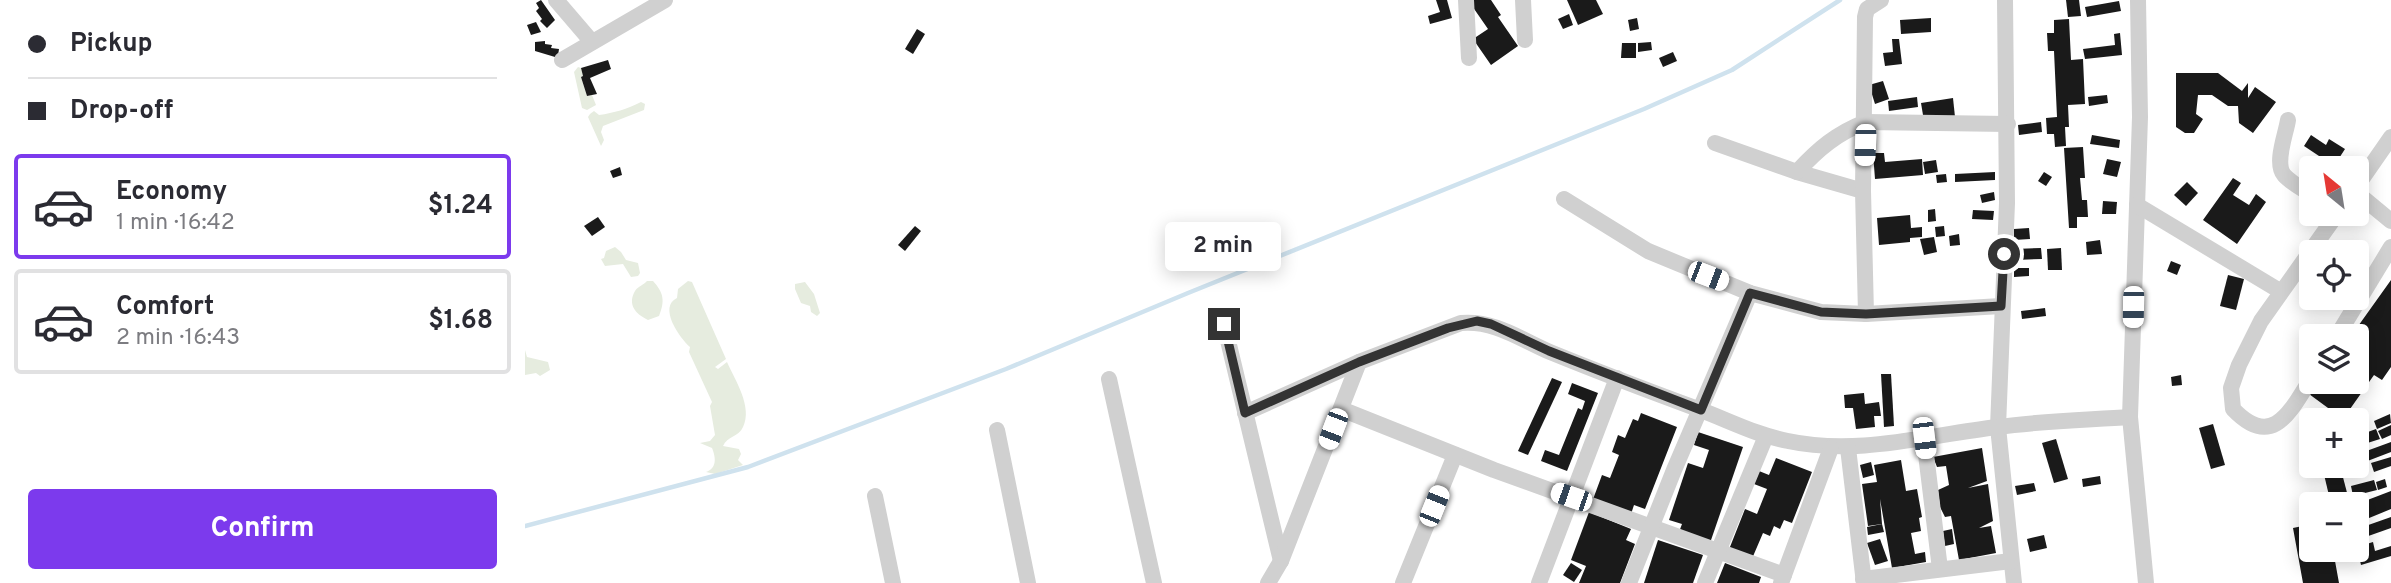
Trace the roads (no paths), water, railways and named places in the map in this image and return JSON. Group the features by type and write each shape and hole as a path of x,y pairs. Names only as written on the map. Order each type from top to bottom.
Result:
{"street":[{"path":"556,0 592,42"},
{"path":"562,60 665,0"},
{"path":"1466,0 1469,58"},
{"path":"1523,0 1525,40"},
{"path":"1866,314 1863,191 1865,17 1867,9 1881,0"},
{"path":"2005,0 2007,203 1998,427 2014,583"},
{"path":"2138,0 2140,117 2130,417 2146,583"},
{"path":"2288,120 2280,161 2281,169 2284,175 2299,186"},
{"path":"1797,172 1816,151 1844,131 1865,122 2008,124"},
{"path":"2369,169 2390,140"},
{"path":"1715,143 1797,172 1863,191"},
{"path":"1564,199 1648,251 1750,293 1821,312 1866,314 2001,306"},
{"path":"2369,203 2391,221"},
{"path":"2137,205 2280,291"},
{"path":"2301,394 2288,415 2270,426 2249,424 2233,409 2231,388 2261,321 2328,226"},
{"path":"2344,324 2391,247"},
{"path":"1629,583 1750,293"},
{"path":"1245,413 1359,362 1448,328 1477,321 1491,324 1549,351 1766,436 1831,448 1848,448 1998,427 2130,417"},
{"path":"1224,324 1280,561"},
{"path":"1268,583 1280,561 1359,362"},
{"path":"1539,583 1617,378"},
{"path":"1109,379 1154,583"},
{"path":"1341,409 1455,455 1717,551 1783,579 1831,448"},
{"path":"997,430 1028,583"},
{"path":"1706,583 1766,436"},
{"path":"1924,438 1940,569"},
{"path":"1848,448 1863,581 2011,561"},
{"path":"1403,583 1455,455"},
{"path":"875,496 894,583"}],"waterway":[{"path":"525,526 748,467 1006,369 1644,109 1732,70 1840,0"}]}
